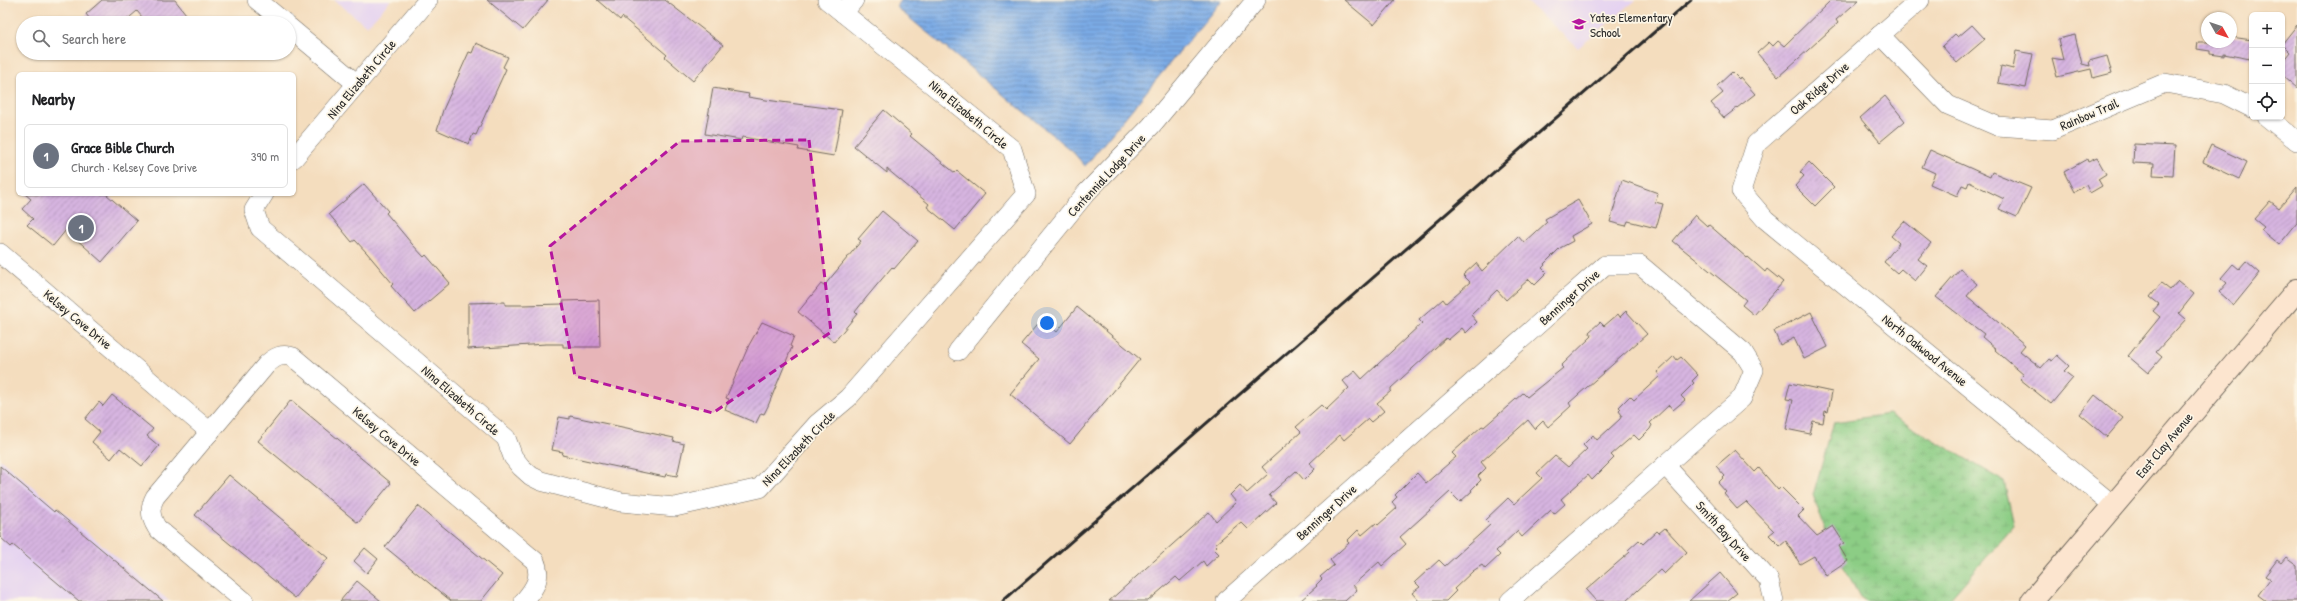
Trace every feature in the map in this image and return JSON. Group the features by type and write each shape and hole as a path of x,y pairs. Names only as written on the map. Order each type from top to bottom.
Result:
{"street":[{"path":"257,0 276,16"},
{"name":"Nina Elizabeth Circle","path":"296,156 428,0"},
{"name":"Nina Elizabeth Circle","path":"263,196 254,210 260,228 506,438 513,457 531,476 621,502 675,507 760,488 817,424 848,398 1026,194 1012,149 848,6 827,0"},
{"name":"Centennial Lodge Drive","path":"958,351 1086,194 1151,126 1256,0"},
{"name":"Oak Ridge Drive","path":"1741,191 1756,144 1920,0"},
{"path":"296,33 357,84"},
{"name":"Rainbow Trail","path":"1880,35 1948,104 1997,126 2053,130 2165,83 2224,94 2249,106"},
{"path":"2271,120 2297,141"},
{"name":"North Oakwood Avenue","path":"1741,191 1765,218 2113,505"},
{"name":"Kelsey Cove Drive","path":"0,253 210,432"},
{"name":"Benninger Drive","path":"1226,601 1606,265 1640,265 1743,352 1754,370 1742,398 1510,601"},
{"name":"East Clay Avenue","path":"2032,601 2297,290"},
{"name":"Kelsey Cove Drive","path":"244,601 156,528 150,515 152,503 155,497 271,360 282,355 293,357 535,561 539,569 538,579 533,590 524,601"},
{"name":"Smith Bay Drive","path":"1665,465 1769,580 1774,601"}],"highlighted area":[{"path":"809,140 831,332 713,413 575,376 550,246 680,141"}],"shaded area":[{"path":"334,0 391,0 367,26"},
{"name":"Yates Elementary School","path":"1525,0 1636,0 1578,48"},
{"path":"0,459 8,466 169,601 0,601"}],"green space":[{"path":"1889,414 2004,481 2014,526 1948,601 1866,601 1860,597 1829,540 1813,495 1834,422"}],"water":[{"path":"901,0 1222,0 1085,166 1073,152 896,7"}],"building":[{"path":"102,0 175,0 188,16 141,16 137,11 131,16 88,16 86,14"},
{"path":"487,0 548,0 523,30"},
{"path":"597,0 665,0 723,45 693,81 665,57 667,55 622,17 620,20"},
{"path":"1344,0 1395,0 1374,25"},
{"path":"1831,0 1859,0 1836,20 1838,23 1778,77 1757,53 1769,42 1773,46 1778,41 1784,46"},
{"path":"1972,25 1985,39 1957,63 1942,46 1955,34 1958,37"},
{"path":"2297,25 2297,88 2285,78 2285,58 2290,52 2285,47 2285,40"},
{"path":"2075,35 2082,64 2090,66 2089,61 2107,56 2112,73 2093,78 2091,69 2057,77 2052,58 2063,60 2058,39"},
{"path":"2237,38 2249,40 2249,59 2224,54 2224,56 2210,54 2210,51 2197,49 2198,42 2201,42 2201,48 2237,48"},
{"path":"476,43 508,57 503,67 506,69 476,135 473,134 469,144 437,130 443,110 469,52 472,53"},
{"path":"2016,51 2033,54 2026,88 1998,83 2001,66 2013,69"},
{"path":"1732,72 1739,79 1740,77 1755,94 1724,118 1711,103 1723,93 1717,86"},
{"path":"713,88 749,94 748,97 842,110 834,156 798,150 799,147 742,137 741,140 705,134"},
{"path":"1885,96 1905,121 1880,142 1860,118"},
{"path":"884,110 912,134 910,136 955,173 957,171 985,194 955,230 927,207 929,204 887,169 887,173 854,146"},
{"path":"2134,144 2175,146 2173,176 2153,175 2154,164 2133,163"},
{"path":"2211,145 2247,162 2239,179 2203,162"},
{"path":"1930,150 1990,177 1992,172 2031,188 2017,217 1999,209 2004,199 1969,182 1967,187 1962,185 1957,196 1930,184 1935,173 1922,167"},
{"path":"2097,158 2106,174 2098,179 2102,186 2090,193 2086,185 2074,192 2064,172 2087,159 2088,162"},
{"path":"1809,162 1834,187 1815,206 1795,186 1804,176 1800,172"},
{"path":"1622,180 1658,193 1655,202 1663,204 1656,228 1628,221 1626,226 1610,222"},
{"path":"364,184 388,211 386,213 412,244 424,257 426,255 450,283 415,313 391,286 393,284 367,253 355,240 352,242 329,214"},
{"path":"2297,187 2297,223 2279,245 2261,230 2264,227 2254,219 2270,201 2279,208"},
{"path":"27,196 108,196 137,221 102,262 66,230 53,246 27,225 33,219 22,209 31,199"},
{"path":"1578,200 1592,224 1571,236 1573,241 1560,248 1544,264 1545,265 1542,268 1547,273 1535,285 1529,279 1506,300 1497,290 1471,315 1477,322 1466,333 1462,328 1448,340 1446,338 1391,388 1391,391 1377,403 1384,411 1371,422 1368,419 1344,440 1340,435 1310,463 1315,469 1304,480 1296,471 1269,495 1276,503 1248,529 1241,522 1215,544 1217,546 1214,549 1219,554 1206,566 1203,561 1180,581 1176,577 1148,601 1109,601 1209,512 1216,521 1236,502 1230,495 1240,485 1247,493 1268,474 1262,467 1301,432 1296,427 1321,405 1326,410 1349,388 1343,381 1355,371 1362,379 1422,323 1419,320 1443,299 1446,303 1470,282 1463,275 1476,263 1482,271 1518,236 1524,243 1547,222 1545,219"},
{"path":"882,211 918,241 894,269 892,267 866,298 855,312 857,314 834,342 798,312 821,284 824,286 861,241 858,239"},
{"path":"1695,215 1707,226 1708,224 1765,272 1767,269 1783,282 1754,315 1742,305 1746,300 1673,241"},
{"path":"1904,221 1931,243 1918,259 1927,266 1915,281 1901,269 1897,273 1884,262 1899,243 1891,236"},
{"path":"2246,261 2260,273 2234,305 2219,292 2227,283 2221,278 2233,264 2239,269"},
{"path":"1960,269 1977,284 1967,296 2025,345 2020,351 2041,368 2049,359 2052,361 2057,355 2069,366 2064,371 2073,378 2051,404 2020,379 2024,375 1982,337 1984,334 1936,297"},
{"path":"2178,281 2194,294 2179,313 2186,319 2156,352 2162,357 2148,373 2128,356 2160,317 2153,311 2159,304 2150,297 2161,283 2170,290"},
{"path":"599,300 600,347 563,347 563,344 546,344 468,349 468,303 505,302 505,305 522,305 563,304 563,301"},
{"path":"1077,307 1140,359 1070,444 1010,394 1039,359 1021,344 1042,319 1057,332"},
{"path":"1626,311 1647,334 1569,403 1571,406 1548,427 1543,421 1535,429 1528,420 1481,462 1486,468 1478,476 1481,480 1471,490 1472,491 1460,502 1450,492 1400,537 1406,544 1382,566 1379,562 1353,585 1357,590 1345,601 1300,601 1317,586 1316,585 1322,579 1320,577 1334,565 1330,560 1349,543 1347,541 1358,530 1362,535 1376,523 1378,525 1397,508 1392,502 1397,497 1395,495 1417,473 1426,483 1456,457 1452,453 1482,426 1484,427 1523,393 1527,397 1563,368 1561,366 1592,336 1589,332 1600,322 1604,326 1618,314 1620,317"},
{"path":"1811,312 1828,347 1804,359 1794,338 1780,345 1774,331"},
{"path":"762,322 794,336 790,346 792,347 768,406 764,414 761,413 756,423 725,410 729,399 726,398 749,345"},
{"path":"1674,356 1677,360 1681,357 1698,375 1692,381 1694,383 1681,396 1685,400 1673,410 1669,405 1650,423 1652,425 1650,429 1639,440 1634,435 1611,455 1614,458 1592,480 1588,475 1561,499 1565,504 1554,514 1551,510 1522,537 1517,531 1496,551 1500,555 1485,569 1482,565 1473,571 1454,589 1456,591 1446,601 1419,601 1412,593 1420,587 1415,582 1439,560 1445,566 1490,525 1485,520 1508,498 1514,504 1542,478 1537,473 1555,456 1568,467 1587,449 1583,445 1593,435 1597,440 1620,419 1622,415 1619,411 1621,409 1619,407 1630,396 1634,400 1660,376 1657,372"},
{"path":"1790,383 1832,392 1828,412 1825,411 1823,423 1813,421 1810,434 1786,429 1793,400 1786,399"},
{"path":"112,395 153,429 147,436 159,446 142,466 120,448 111,459 92,442 100,432 85,419 99,402 103,406"},
{"path":"2095,395 2123,418 2107,437 2080,414"},
{"path":"291,400 391,483 358,523 258,441"},
{"path":"570,416 674,438 673,441 684,444 677,476 666,474 665,477 562,455 563,452 552,450 559,417 570,419"},
{"path":"1735,450 1755,472 1759,468 1778,490 1781,487 1804,510 1798,516 1817,536 1833,526 1844,543 1839,546 1848,561 1826,576 1814,556 1800,564 1786,541 1780,546 1769,535 1774,531 1746,502 1737,509 1724,494 1726,492 1718,483 1725,476 1716,466"},
{"path":"0,466 163,601 79,601 13,545 11,547 0,537"},
{"path":"229,475 328,558 295,598 195,515"},
{"path":"418,506 502,575 481,601 451,601 385,547"},
{"path":"1665,528 1687,552 1664,574 1660,570 1626,601 1596,601 1586,590 1630,552 1628,550 1639,540 1643,544 1657,531 1659,533"},
{"path":"365,548 378,559 367,573 354,561"},
{"path":"2286,557 2297,565 2297,601 2266,601 2258,595 2270,579 2265,576 2277,560 2281,563"},
{"path":"1720,573 1737,593 1727,601 1689,601"},
{"path":"357,581 381,601 340,601"}],"railway":[{"path":"1003,601 1691,0"}],"place":[{"name":"Yates Elementary School","path":"1579,24"},
{"name":"Grace Bible Church","path":"81,228"}]}
